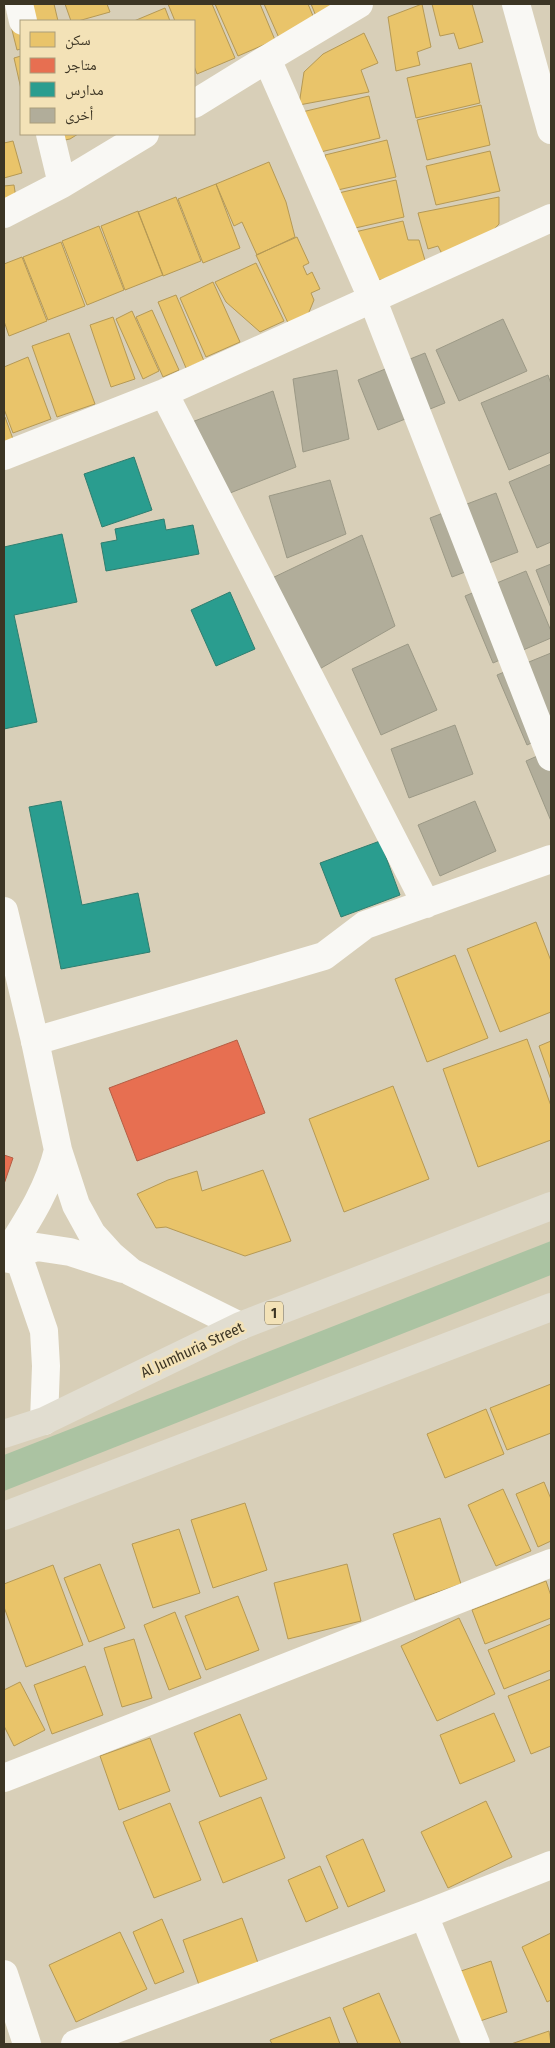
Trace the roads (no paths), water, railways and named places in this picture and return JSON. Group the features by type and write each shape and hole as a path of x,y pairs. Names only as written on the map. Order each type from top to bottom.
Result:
{"main road":[{"name":"Al Jumhuria Street","path":"4,1434 44,1421 240,1326 551,1206"},
{"path":"4,1516 551,1307"}],"street":[{"path":"19,4 23,20"},
{"path":"195,103 359,4"},
{"path":"516,4 551,130"},
{"path":"267,59 372,298 551,756"},
{"path":"50,135 62,184"},
{"path":"4,214 62,184 142,135"},
{"path":"4,456 164,393 551,218"},
{"path":"164,393 426,904"},
{"path":"35,1041 324,956 365,924 551,859"},
{"path":"4,912 35,1041 58,1150 76,1205 92,1234 131,1272"},
{"path":"4,1258 44,1192 58,1150"},
{"path":"4,1258 37,1247 70,1252 131,1272 240,1326"},
{"path":"4,1258 20,1261 44,1331 46,1366 44,1421"},
{"path":"4,1778 551,1563"},
{"path":"75,2044 424,1915 551,1865"},
{"path":"424,1915 476,2044"},
{"path":"4,1974 27,2044"}]}
